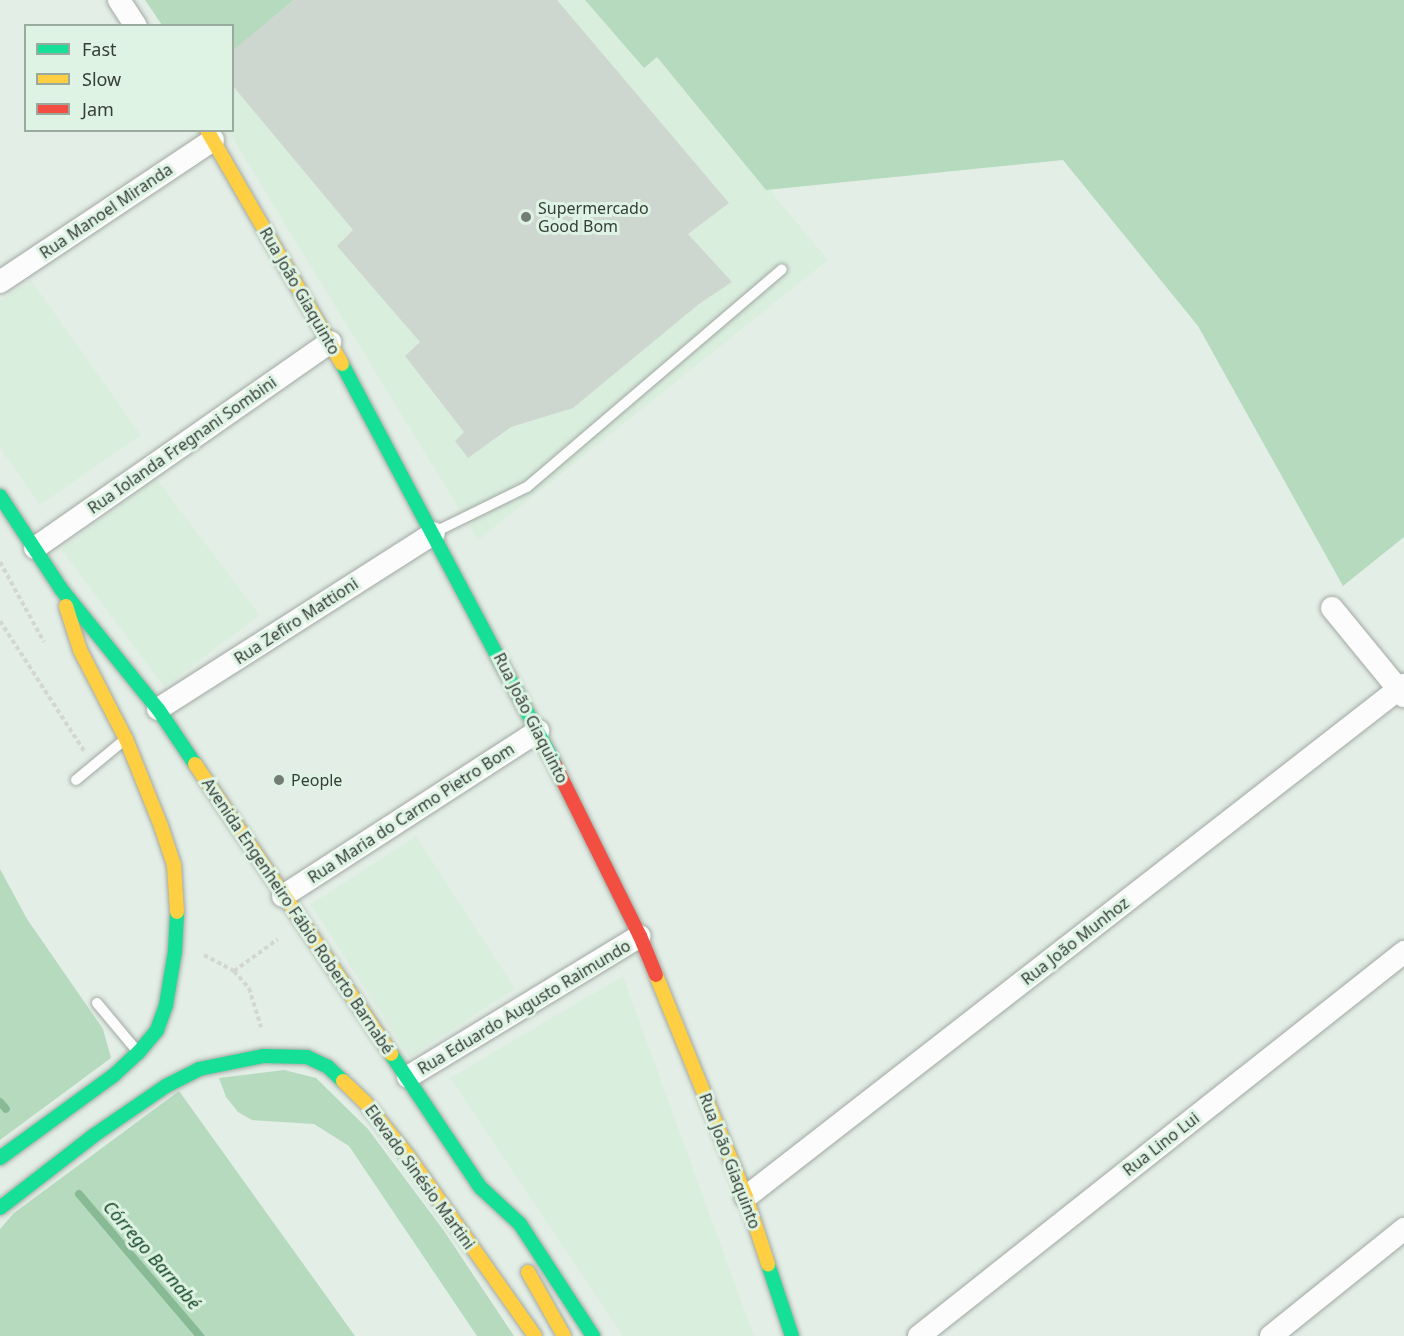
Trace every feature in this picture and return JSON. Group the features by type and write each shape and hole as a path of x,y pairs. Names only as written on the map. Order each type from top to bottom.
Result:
{"main road":[{"name":"Rua João Giaquinto","path":"210,135 330,342 434,533 538,731 640,936 746,1197 792,1336"},
{"name":"Avenida Engenheiro Fábio Roberto Barnabé","path":"0,496 61,589 158,709 480,1187 520,1224 593,1336"},
{"path":"0,1158 113,1076 138,1053 157,1030 166,1005 175,951 177,901 174,865 161,826 126,740 80,650 61,589"},
{"name":"Elevado Sinésio Martini","path":"0,1208 93,1136 166,1086 199,1069 263,1056 307,1057 328,1067 365,1102 408,1156 535,1336"},
{"path":"480,1187 502,1227"},
{"path":"519,1257 564,1336"}],"street":[{"path":"119,0 135,24"},
{"name":"Rua Manoel Miranda","path":"0,282 210,135"},
{"name":"Rua Iolanda Fregnani Sombini","path":"35,548 330,342"},
{"name":"Rua Zefiro Mattioni","path":"158,709 434,533"},
{"path":"1332,608 1402,690"},
{"name":"Rua João Munhoz","path":"746,1197 1402,690"},
{"name":"Rua Maria do Carmo Pietro Bom","path":"284,896 538,731"},
{"name":"Rua Eduardo Augusto Raimundo","path":"408,1077 640,936"},
{"name":"Rua Lino Lui","path":"919,1336 1404,952"},
{"path":"1271,1336 1404,1229"}],"lane":[{"path":"434,533 527,487 783,269"},
{"path":"76,780 126,740"},
{"path":"97,1003 138,1053"}],"path":[{"path":"0,562 45,644"},
{"path":"0,621 94,766"},
{"path":"234,971 301,922"},
{"path":"175,951 210,956 234,971 249,988 260,1019 263,1056"}],"shaded area":[{"name":"Supermercado Good Bom","path":"294,0 585,0 644,67 657,56 828,260 478,540 229,132 234,132 234,50"},
{"path":"31,280 141,435 40,505 0,448 0,301"},
{"path":"156,478 260,615 164,687 61,550"},
{"path":"416,836 515,989 409,1057 310,905"},
{"path":"623,976 754,1336 623,1336 450,1078"}],"green space":[{"path":"145,0 294,0 234,50 234,24 161,24"},
{"path":"585,0 1404,0 1404,537 1343,586 1198,326 1063,160 766,190 657,57 644,68"},
{"path":"0,869 27,919 103,1029 111,1058 0,1140"},
{"path":"284,1070 316,1078 368,1129 444,1231 514,1336 477,1336 349,1146 314,1124 252,1120 238,1112 226,1097 219,1078"},
{"path":"179,1091 355,1336 0,1336 0,1229 14,1213"}],"building":[{"name":"Supermercado Good Bom","path":"294,0 557,0 729,203 688,234 732,282 699,304 573,408 511,427 468,458 455,441 464,432 405,356 420,342 337,246 353,230 234,87 234,49"}],"waterway":[{"name":"Córrego Barnabé","path":"0,1102 6,1109"},
{"name":"Córrego Barnabé","path":"79,1194 200,1336"}],"traffic: fast":[{"path":"342,364 555,765"},
{"path":"0,496 61,589 158,709 195,764"},
{"path":"0,1158 113,1076 138,1053 157,1030 166,1005 175,951 177,912"},
{"path":"391,1054 480,1187 520,1224 593,1336"},
{"path":"0,1208 93,1136 166,1086 199,1069 263,1056 307,1057 328,1067 343,1081"},
{"path":"768,1264 792,1336"}],"traffic: slow":[{"path":"208,132 342,364"},
{"path":"66,606 80,650 126,739 161,826 174,865 177,912"},
{"path":"195,764 391,1054"},
{"path":"656,975 746,1197 768,1264"},
{"path":"343,1081 365,1102 408,1156 535,1336"},
{"path":"528,1272 564,1336"}],"traffic: jam":[{"path":"555,765 640,936 656,975"}],"place":[{"name":"Supermercado Good Bom","path":"526,217"},
{"name":"People","path":"279,780"}]}
